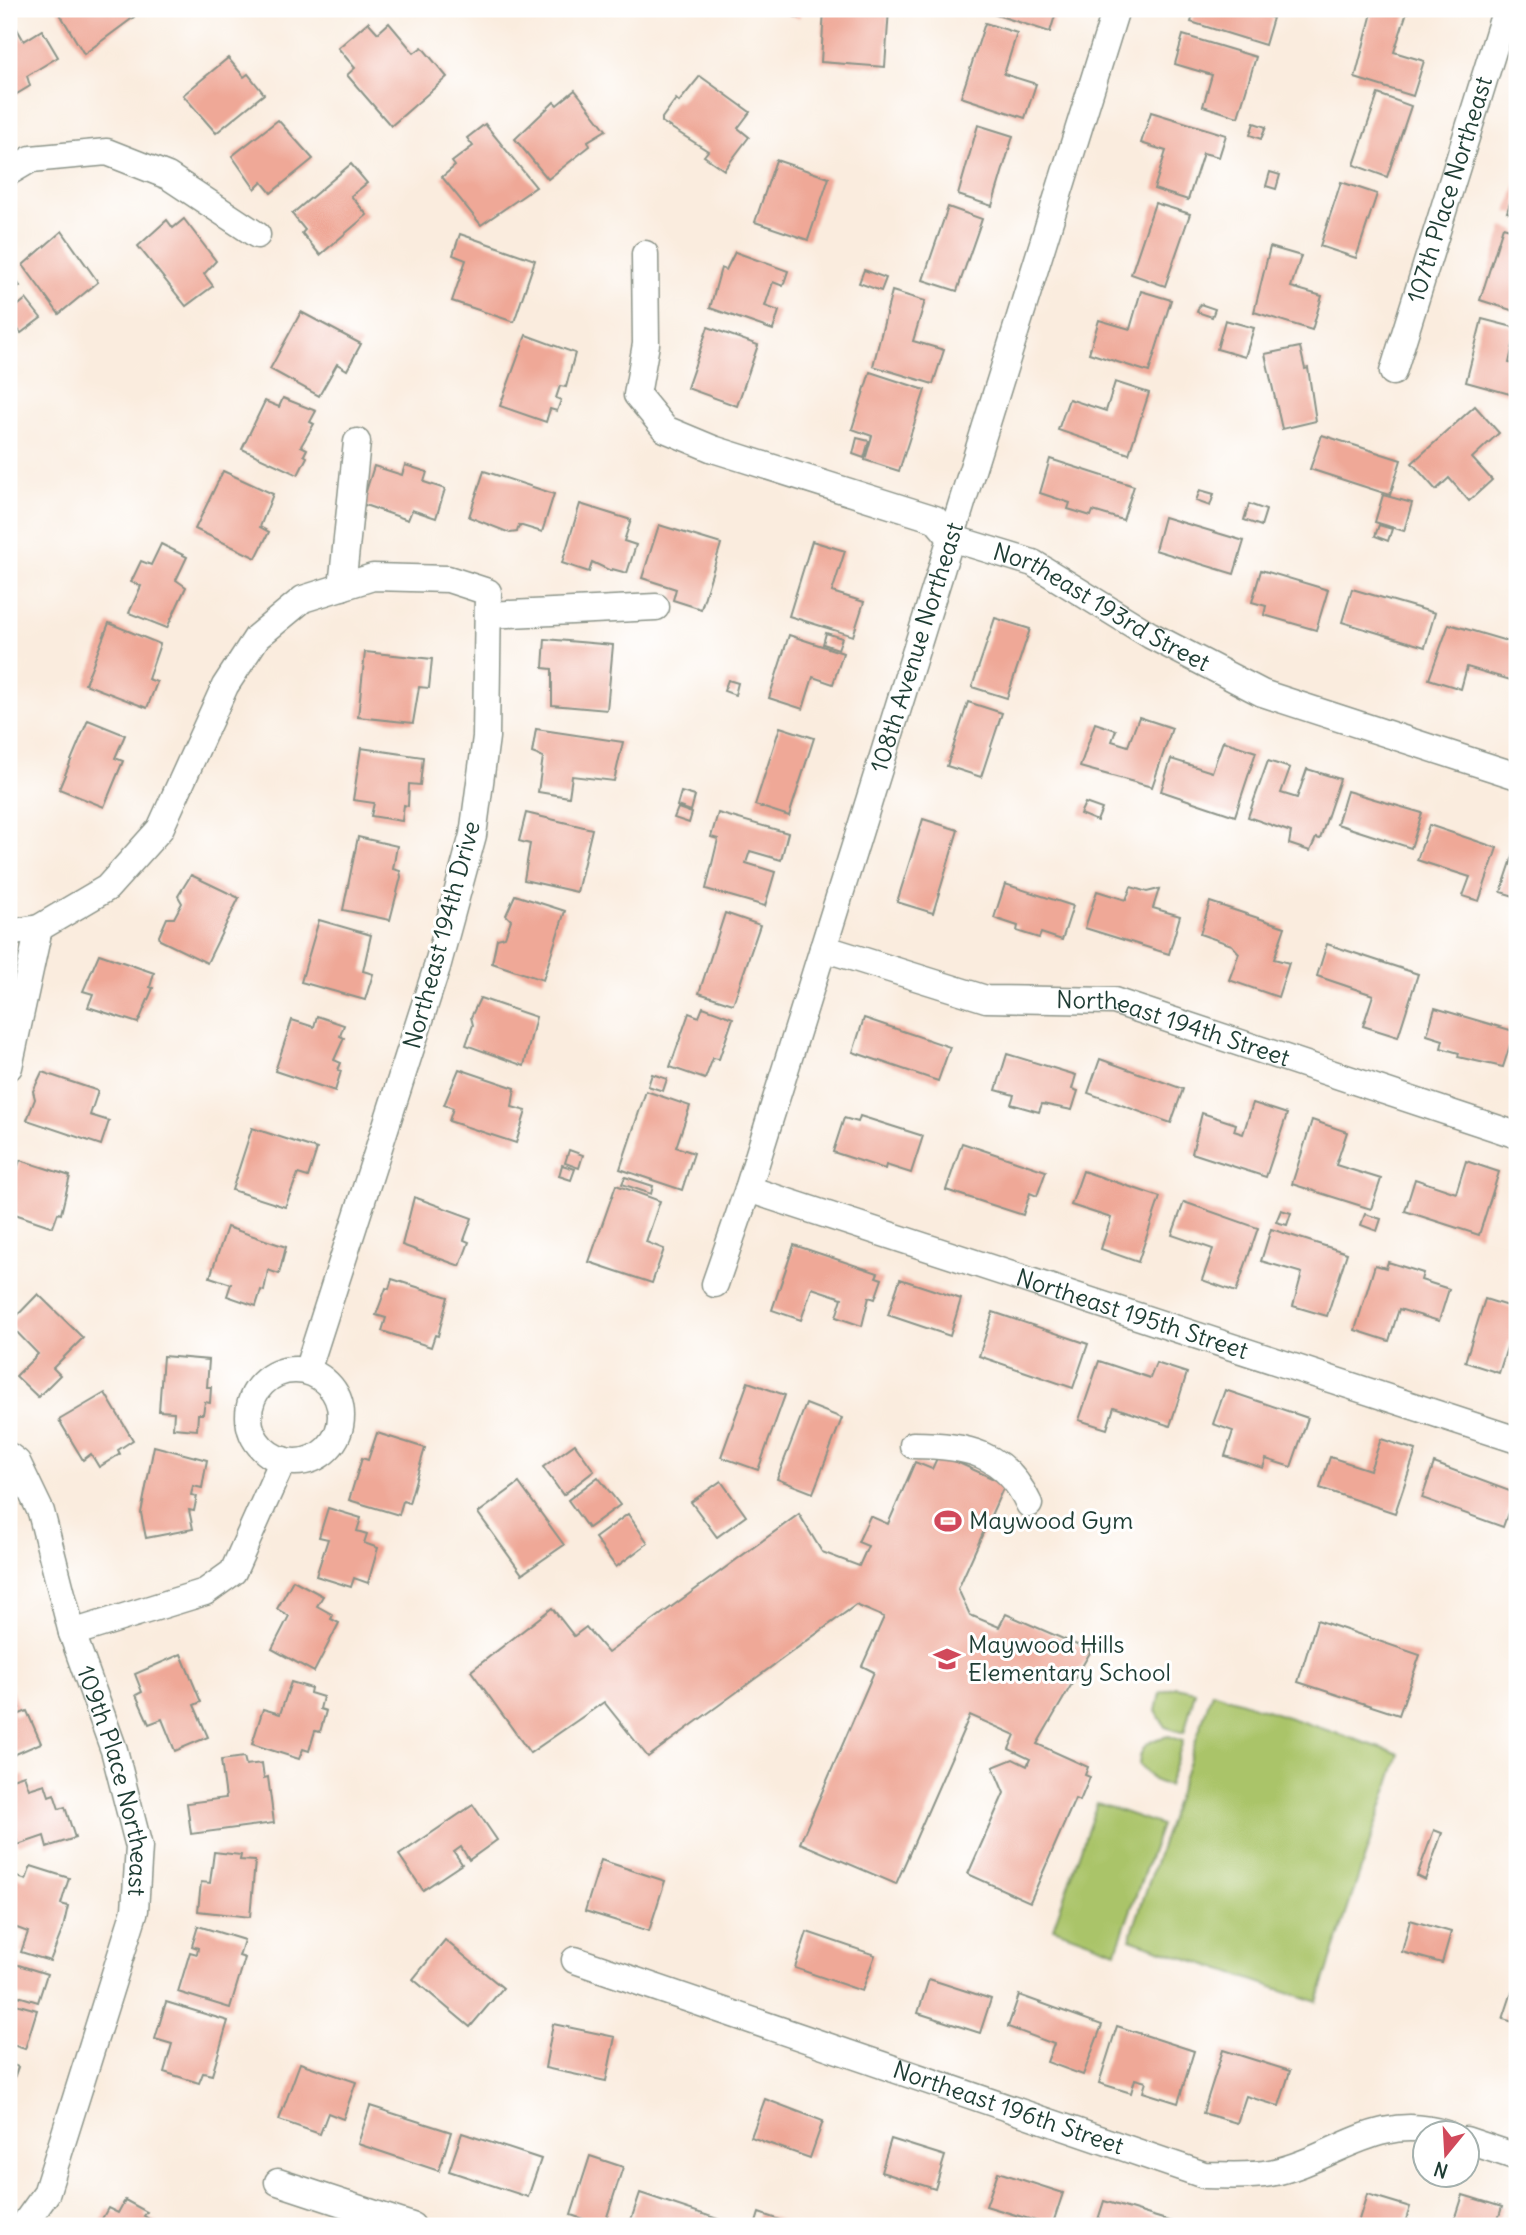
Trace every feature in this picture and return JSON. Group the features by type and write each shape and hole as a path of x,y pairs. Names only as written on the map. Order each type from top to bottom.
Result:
{"street":[{"name":"108th Avenue Northeast","path":"715,1284 748,1189 1116,9"},
{"name":"107th Place Northeast","path":"1393,372 1506,9"},
{"path":"9,172 31,159 107,152 168,176 257,235"},
{"name":"Northeast 193rd Street","path":"645,254 646,344 637,395 665,429 713,449 935,519 951,538 1033,563 1150,635 1262,693 1517,776"},
{"path":"342,587 356,442"},
{"name":"Northeast 194th Drive","path":"9,933 38,928 107,888 160,829 225,686 257,637 303,599 373,577 448,579 488,592 486,737 472,835 437,967 307,1371"},
{"path":"488,615 656,607"},
{"path":"9,1067 38,928"},
{"name":"Northeast 194th Street","path":"823,948 986,999 1114,1001 1517,1135"},
{"name":"Northeast 195th Street","path":"748,1189 1517,1440"},
{"path":"294,1370 307,1371 330,1385 337,1396 341,1421 331,1445 321,1454 309,1460 283,1460 261,1447 250,1423 249,1410 253,1398 269,1378 294,1370"},
{"path":"913,1445 952,1445 990,1459 1018,1481 1029,1504"},
{"name":"109th Place Northeast","path":"9,1456 17,1462 41,1512 72,1633 114,1750 138,1847 135,1910 46,2194 23,2226"},
{"path":"72,1633 205,1592 233,1572 283,1460"},
{"name":"Northeast 196th Street","path":"575,1960 1204,2175 1271,2173 1388,2128 1410,2128"},
{"path":"1480,2145 1517,2157"},
{"path":"278,2182 401,2224"}],"green space":[{"path":"1176,1687 1195,1691 1184,1733 1165,1727 1156,1711 1160,1693"},
{"path":"1212,1692 1399,1754 1317,2002 1130,1939"},
{"path":"1169,1736 1183,1741 1168,1786 1153,1780 1139,1764 1142,1752 1148,1744"},
{"path":"1097,1803 1161,1825 1116,1951 1053,1928"}],"building":[{"path":"57,9 129,9 134,17 84,54"},
{"path":"771,9 802,9 799,18"},
{"path":"824,9 889,9 885,67 821,62"},
{"path":"988,9 1057,9 1050,32 987,12"},
{"path":"1195,9 1262,9 1261,14 1273,18 1265,45 1191,22"},
{"path":"1373,9 1407,12 1394,52 1424,61 1413,96 1355,78"},
{"path":"9,15 24,41 42,30 58,57 27,76 30,86 10,98"},
{"path":"368,22 378,33 389,23 414,53 422,47 447,77 391,126 347,75 355,68 338,48"},
{"path":"985,23 1017,33 1004,74 1036,84 1025,118 961,97"},
{"path":"1183,35 1256,57 1238,117 1203,106 1212,75 1175,64"},
{"path":"228,58 244,77 248,74 264,94 216,133 183,95"},
{"path":"700,76 750,112 738,128 749,137 724,170 704,156 708,151 662,122 676,99 679,102"},
{"path":"575,90 606,130 588,141 590,146 548,179 515,139 554,102 557,105"},
{"path":"1378,94 1411,106 1387,177 1354,165"},
{"path":"1151,112 1226,135 1219,157 1203,153 1188,200 1154,189 1166,151 1141,143"},
{"path":"278,120 313,159 271,193 262,182 255,189 232,156"},
{"path":"1254,123 1266,127 1261,139 1250,135"},
{"path":"485,124 536,187 481,225 442,177 455,166 452,162 473,146 467,138"},
{"path":"978,125 1013,136 992,206 958,195"},
{"path":"776,160 829,178 808,240 755,222"},
{"path":"351,164 367,183 351,196 367,215 320,255 302,233 305,230 292,214"},
{"path":"1270,172 1280,175 1276,189 1266,186"},
{"path":"1341,182 1377,194 1356,258 1320,246"},
{"path":"1517,182 1517,215 1507,212"},
{"path":"1155,203 1190,214 1165,286 1131,274"},
{"path":"948,207 982,219 957,291 923,280"},
{"path":"184,219 216,261 204,274 213,286 186,306 138,246 167,220 173,228"},
{"path":"1503,227 1517,231 1517,301 1514,311 1480,300"},
{"path":"62,231 98,282 59,314 23,265"},
{"path":"460,234 535,260 514,322 452,301 466,260 453,255"},
{"path":"1270,247 1301,256 1291,287 1322,296 1312,330 1254,312"},
{"path":"735,252 788,271 783,286 773,282 765,306 779,311 773,330 710,308 721,268 726,270"},
{"path":"864,270 886,278 881,291 859,283"},
{"path":"9,271 20,286 9,294"},
{"path":"892,291 925,301 913,341 944,350 933,384 873,366"},
{"path":"1141,291 1171,300 1149,372 1089,353 1099,320 1130,329"},
{"path":"26,299 41,318 21,333 9,318 9,313"},
{"path":"1200,304 1215,309 1212,317 1197,312"},
{"path":"301,312 361,344 347,370 337,364 319,396 270,369"},
{"path":"1482,319 1517,328 1509,363 1517,365 1517,396 1466,382"},
{"path":"1225,320 1254,328 1245,357 1217,349"},
{"path":"708,327 758,345 737,406 687,388"},
{"path":"526,335 575,353 566,387 560,386 556,398 561,400 557,411 550,409 546,422 500,406"},
{"path":"1300,347 1305,369 1308,368 1316,421 1282,429 1265,354"},
{"path":"870,372 925,390 899,471 865,460 872,436 852,429"},
{"path":"1115,382 1149,393 1129,454 1058,430 1069,399 1106,411"},
{"path":"283,398 316,411 310,422 314,424 301,446 307,449 304,455 307,457 298,475 242,449 265,401 279,407"},
{"path":"1475,406 1499,433 1472,458 1492,480 1469,501 1449,478 1436,490 1412,463"},
{"path":"1322,435 1401,460 1390,495 1310,469"},
{"path":"857,438 869,441 864,458 853,454"},
{"path":"1050,459 1134,486 1123,520 1093,511 1091,516 1068,509 1070,503 1040,493"},
{"path":"405,465 427,472 424,482 445,489 436,518 412,510 408,520 362,504 374,466 402,475"},
{"path":"223,471 273,494 260,527 269,532 256,558 195,529"},
{"path":"484,471 554,494 542,532 519,525 517,532 510,533 469,517"},
{"path":"1200,490 1214,494 1210,506 1196,501"},
{"path":"1383,495 1412,503 1404,531 1375,522"},
{"path":"580,504 631,520 624,541 636,545 627,573 612,569 611,571 592,562 589,572 562,563"},
{"path":"1249,504 1266,510 1261,526 1244,520"},
{"path":"1164,517 1244,541 1234,574 1155,550"},
{"path":"659,525 721,544 701,609 673,600 676,589 642,578"},
{"path":"1379,525 1392,529 1388,541 1375,536"},
{"path":"812,541 845,551 832,592 864,602 853,636 789,616"},
{"path":"161,544 187,557 176,580 186,587 167,628 129,613 141,586 131,582 141,561 151,565"},
{"path":"1261,570 1328,590 1316,630 1264,615 1266,606 1252,602"},
{"path":"1352,589 1435,613 1425,647 1342,622"},
{"path":"995,618 1030,629 1007,698 972,687"},
{"path":"109,623 160,644 148,679 157,682 147,708 85,684"},
{"path":"1449,624 1517,644 1517,682 1467,667 1461,689 1429,679"},
{"path":"826,633 842,638 838,649 823,644"},
{"path":"789,635 843,653 833,684 813,677 803,709 769,698"},
{"path":"545,639 613,645 607,710 552,705 552,669 543,668"},
{"path":"365,652 432,659 429,688 419,687 413,723 358,717"},
{"path":"728,680 738,683 735,695 724,691"},
{"path":"968,702 1002,713 981,777 947,766"},
{"path":"1139,717 1172,728 1152,787 1080,767 1095,723 1116,730 1112,741 1128,746"},
{"path":"88,720 125,735 115,758 123,761 104,807 59,789"},
{"path":"780,727 814,738 789,816 755,805"},
{"path":"536,729 623,742 614,781 572,776 569,797 538,792 543,757 532,753"},
{"path":"1223,741 1256,752 1235,816 1161,791 1171,759 1212,772"},
{"path":"361,748 423,757 420,785 409,784 408,806 404,805 402,821 371,816 374,803 353,800"},
{"path":"1268,761 1290,768 1281,793 1297,798 1307,769 1340,779 1320,839 1316,838 1310,851 1289,844 1291,832 1248,817"},
{"path":"1347,791 1422,813 1411,848 1337,824"},
{"path":"681,792 695,796 691,811 677,806"},
{"path":"1085,803 1102,809 1097,821 1080,814"},
{"path":"678,808 692,813 689,823 674,818"},
{"path":"526,813 592,829 577,892 524,880 530,844 519,841"},
{"path":"718,813 788,833 781,860 750,851 746,863 775,872 765,906 706,889 718,839 711,837"},
{"path":"923,819 958,830 933,913 897,902"},
{"path":"1429,825 1497,848 1479,901 1463,896 1470,877 1417,860"},
{"path":"358,837 397,846 393,869 400,871 401,877 390,920 343,910"},
{"path":"1514,853 1517,854 1517,897 1501,892"},
{"path":"191,875 239,898 207,963 160,940 159,936 167,918 174,918 182,903 178,896"},
{"path":"1005,884 1073,906 1062,940 1041,933 1039,938 1017,931 1018,926 994,918"},
{"path":"1131,887 1147,892 1159,889 1153,908 1180,916 1169,954 1085,928 1097,891 1126,900"},
{"path":"515,895 565,911 543,980 492,963 497,939 505,937 511,920 506,915"},
{"path":"1210,902 1285,927 1274,959 1289,963 1278,997 1229,980 1239,953 1232,945 1200,934"},
{"path":"725,913 760,925 733,1004 699,993"},
{"path":"319,920 371,935 363,971 373,974 365,1000 301,982"},
{"path":"1327,944 1418,974 1398,1037 1363,1026 1373,995 1317,976"},
{"path":"99,954 154,973 150,987 153,988 138,1023 88,1007 93,994 83,991"},
{"path":"480,998 536,1017 524,1066 466,1045 473,1025 471,1017"},
{"path":"703,1007 733,1018 719,1059 713,1058 705,1079 670,1067 689,1013 699,1017"},
{"path":"1435,1008 1517,1032 1517,1048 1510,1045 1503,1067 1458,1057 1459,1053 1441,1048 1443,1040 1427,1035"},
{"path":"317,1016 344,1025 340,1036 344,1038 334,1060 341,1063 335,1091 275,1071 292,1020 314,1027"},
{"path":"864,1018 950,1047 938,1081 853,1052"},
{"path":"1007,1054 1076,1075 1072,1089 1078,1091 1072,1110 1042,1104 1039,1112 1011,1104 1014,1095 996,1090"},
{"path":"1100,1059 1183,1089 1171,1123 1088,1093"},
{"path":"459,1069 515,1088 512,1107 526,1111 516,1143 449,1121 453,1108 444,1105"},
{"path":"42,1072 98,1091 90,1115 109,1121 101,1145 27,1120 35,1099 33,1091"},
{"path":"652,1074 667,1079 663,1091 648,1086"},
{"path":"646,1091 690,1106 676,1147 694,1153 682,1190 620,1169"},
{"path":"1253,1103 1287,1114 1266,1177 1192,1153 1202,1113 1236,1124 1234,1131 1243,1134"},
{"path":"860,1116 923,1136 911,1173 886,1165 885,1169 833,1152 844,1118 858,1122"},
{"path":"1312,1120 1347,1132 1336,1165 1381,1179 1371,1209 1292,1184"},
{"path":"252,1128 317,1149 308,1177 298,1174 285,1207 232,1190"},
{"path":"962,1143 1046,1171 1037,1196 1030,1193 1023,1215 946,1190"},
{"path":"569,1150 583,1155 579,1168 565,1163"},
{"path":"20,1160 70,1176 61,1214 58,1213 53,1227 9,1212 9,1171 16,1173"},
{"path":"1466,1161 1499,1172 1479,1235 1405,1211 1415,1179 1456,1193"},
{"path":"562,1165 575,1169 571,1180 559,1176"},
{"path":"1083,1171 1160,1197 1138,1262 1101,1249 1111,1218 1071,1205"},
{"path":"625,1177 653,1186 651,1194 622,1184"},
{"path":"616,1185 660,1201 646,1242 664,1249 652,1283 589,1262"},
{"path":"414,1197 472,1218 464,1240 469,1242 460,1266 402,1245"},
{"path":"1184,1202 1258,1228 1236,1292 1202,1280 1213,1249 1172,1235"},
{"path":"1281,1210 1291,1213 1287,1225 1276,1222"},
{"path":"1365,1214 1381,1219 1377,1231 1361,1225"},
{"path":"227,1227 286,1247 279,1274 268,1270 264,1291 261,1290 256,1306 227,1296 231,1284 210,1277"},
{"path":"1271,1229 1347,1253 1327,1316 1293,1306 1302,1273 1261,1261"},
{"path":"794,1245 878,1273 876,1277 882,1279 875,1299 869,1297 862,1326 836,1317 842,1298 812,1288 801,1320 772,1310"},
{"path":"1388,1262 1423,1273 1421,1280 1449,1289 1439,1321 1399,1309 1389,1341 1355,1330 1375,1265 1386,1268"},
{"path":"392,1279 448,1297 438,1336 435,1335 431,1347 382,1331 386,1318 376,1315"},
{"path":"900,1279 961,1299 950,1336 888,1315"},
{"path":"38,1294 83,1338 53,1368 60,1375 38,1397 16,1376 38,1354 9,1324"},
{"path":"1485,1299 1517,1309 1517,1344 1509,1341 1499,1373 1465,1362"},
{"path":"993,1312 1088,1344 1073,1388 979,1356"},
{"path":"163,1356 209,1360 207,1387 211,1387 210,1403 205,1402 203,1414 198,1414 197,1430 173,1428 174,1412 159,1411"},
{"path":"1099,1361 1150,1378 1156,1363 1187,1373 1170,1426 1114,1407 1107,1429 1079,1420"},
{"path":"748,1382 785,1395 758,1470 721,1457"},
{"path":"1225,1390 1308,1418 1291,1467 1266,1459 1263,1468 1225,1456 1233,1431 1213,1424"},
{"path":"105,1393 133,1440 118,1450 120,1454 99,1467 91,1454 83,1460 59,1420"},
{"path":"806,1404 842,1418 813,1493 777,1479"},
{"path":"377,1433 425,1448 409,1503 403,1501 399,1515 349,1500 362,1458 368,1460"},
{"path":"1381,1439 1416,1450 1395,1513 1320,1488 1330,1457 1370,1470"},
{"path":"575,1444 594,1471 563,1495 543,1467"},
{"path":"154,1446 207,1460 202,1488 193,1486 191,1495 197,1496 194,1511 189,1510 193,1529 146,1538 141,1513"},
{"path":"939,1454 1005,1484 958,1589 970,1615 999,1627 1006,1614 1091,1651 1037,1744 1088,1767 1085,1775 1090,1777 1080,1801 1075,1799 1030,1902 968,1874 1004,1793 993,1767 1013,1759 1027,1766 1030,1759 1009,1749 1015,1735 970,1715 896,1884 800,1843 874,1672 862,1666 884,1617 856,1605 648,1757 604,1702 530,1753 471,1671 552,1608 574,1636 586,1627 608,1653 799,1514 822,1552 859,1566 868,1546 858,1542 870,1516 888,1524 915,1462 932,1469"},
{"path":"1434,1463 1515,1493 1503,1527 1422,1498"},
{"path":"598,1477 620,1505 588,1528 568,1500"},
{"path":"721,1481 746,1516 717,1537 691,1502"},
{"path":"519,1483 564,1545 522,1574 478,1513"},
{"path":"328,1508 361,1518 357,1531 367,1534 364,1543 378,1548 368,1583 354,1578 351,1587 316,1576 328,1539 319,1537"},
{"path":"628,1514 648,1543 616,1567 595,1538"},
{"path":"293,1580 323,1596 317,1606 333,1615 331,1619 339,1623 314,1672 272,1649 289,1616 277,1609"},
{"path":"1317,1620 1420,1655 1399,1715 1298,1682"},
{"path":"181,1654 201,1702 194,1705 208,1737 175,1751 162,1719 149,1724 136,1695 142,1692 135,1674"},
{"path":"291,1682 311,1688 310,1693 323,1697 320,1709 326,1711 320,1732 315,1731 309,1751 303,1749 299,1759 252,1744 263,1709 280,1714"},
{"path":"9,1685 19,1708 12,1711 15,1716 27,1711 41,1743 9,1757"},
{"path":"244,1757 246,1765 262,1763 264,1778 268,1777 274,1823 191,1834 187,1803 226,1798 221,1760"},
{"path":"24,1775 29,1789 45,1784 49,1796 54,1794 59,1809 65,1807 75,1838 47,1847 44,1836 18,1845 9,1818 9,1780"},
{"path":"473,1805 497,1840 469,1860 461,1847 454,1852 462,1864 423,1890 399,1855"},
{"path":"1434,1830 1442,1833 1425,1880 1417,1876"},
{"path":"214,1852 241,1855 240,1860 255,1861 250,1917 198,1911 201,1882 210,1883"},
{"path":"601,1860 665,1881 649,1931 585,1911"},
{"path":"31,1866 69,1878 61,1904 68,1906 63,1928 50,1961 21,1952 28,1932 9,1925 12,1897 9,1894 15,1876 26,1880"},
{"path":"1410,1920 1451,1932 1442,1963 1402,1952"},
{"path":"198,1926 244,1940 239,1956 245,1958 230,2008 178,1992 190,1952 197,1954 198,1948 192,1946"},
{"path":"807,1932 875,1955 862,1991 795,1968"},
{"path":"445,1940 503,1988 470,2027 413,1979"},
{"path":"9,1962 47,1974 38,2002 15,1995 12,2003 37,2010 25,2049 9,2044"},
{"path":"1517,1977 1517,2023 1503,2019"},
{"path":"929,1979 991,1999 980,2033 918,2013"},
{"path":"1019,1995 1102,2025 1083,2075 1047,2062 1054,2044 1008,2027"},
{"path":"166,2002 228,2021 212,2075 203,2073 199,2083 164,2072 172,2044 155,2039"},
{"path":"553,2024 615,2037 606,2081 545,2068"},
{"path":"1117,2026 1194,2051 1178,2103 1143,2092 1146,2082 1135,2079 1131,2093 1099,2083"},
{"path":"1223,2050 1290,2071 1279,2106 1246,2096 1237,2123 1203,2113"},
{"path":"9,2063 18,2067 9,2092"},
{"path":"300,2063 356,2082 343,2119 328,2113 320,2134 279,2120"},
{"path":"765,2099 823,2121 810,2158 751,2137"},
{"path":"370,2106 451,2132 439,2171 358,2144"},
{"path":"462,2133 541,2159 528,2197 449,2171"},
{"path":"891,2139 945,2156 935,2189 881,2172"},
{"path":"590,2156 623,2167 604,2226 571,2215"},
{"path":"998,2172 1063,2193 1052,2226 986,2206"},
{"path":"640,2193 718,2219 715,2226 629,2226"},
{"path":"1367,2194 1410,2207 1404,2226 1357,2226"},
{"path":"1463,2195 1502,2207 1496,2226 1453,2226"},
{"path":"125,2200 147,2212 144,2216 162,2226 98,2226 108,2208 118,2213"},
{"path":"1104,2201 1176,2223 1175,2226 1096,2226"},
{"path":"759,2213 797,2226 755,2226"}],"place":[{"name":"Maywood Gym","path":"948,1521"},
{"name":"Maywood Hills Elementary School","path":"947,1659"}]}
